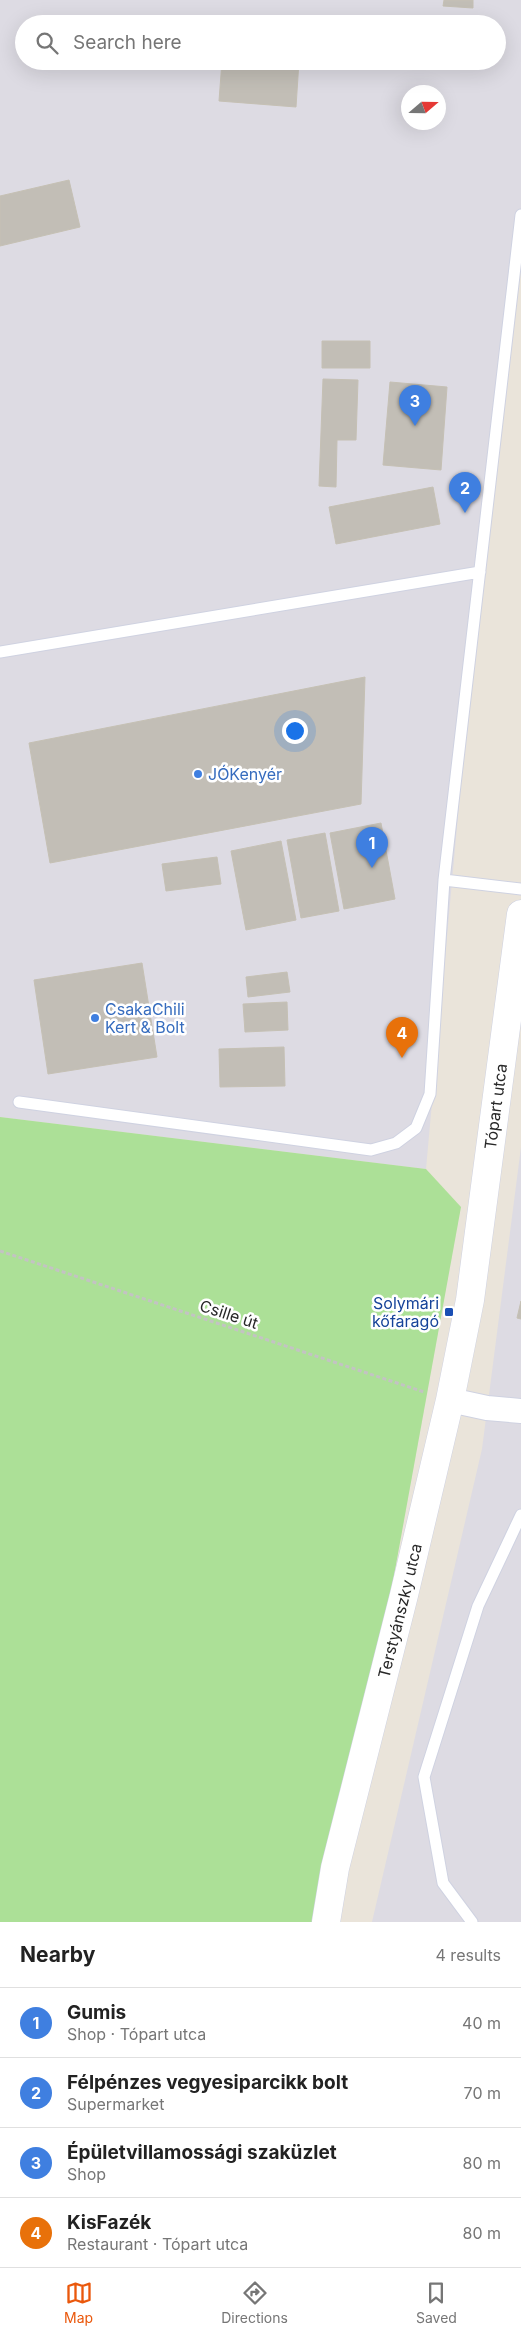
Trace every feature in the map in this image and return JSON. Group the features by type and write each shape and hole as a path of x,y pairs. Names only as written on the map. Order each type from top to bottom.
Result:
{"main road":[{"name":"Tópart utca","path":"470,1300 521,914"},
{"name":"Terstyánszky utca","path":"326,1922 335,1868 404,1596 450,1400 470,1300"}],"street":[{"path":"450,1400 487,1408 521,1411"}],"lane":[{"path":"19,1102 371,1150 396,1143 416,1128 430,1094 444,880 521,215"},
{"path":"0,652 480,572"},
{"path":"444,880 521,889"},
{"path":"472,1922 443,1883 424,1777 478,1606 521,1515"}],"path":[{"name":"Csille út","path":"0,1251 450,1400"}],"shaded area":[{"path":"0,0 521,0 521,215 480,572 426,1169 0,1117"},
{"path":"521,1147 521,1922 372,1922 482,1449"}],"green space":[{"path":"0,1117 426,1169 461,1207 331,1922 0,1922"}],"building":[{"path":"444,0 473,0 473,8 443,6"},
{"path":"221,70 298,70 296,107 219,101"},
{"path":"69,180 80,227 0,246 0,196"},
{"path":"322,341 370,341 370,368 322,368"},
{"path":"323,379 358,380 356,440 337,440 336,487 319,486"},
{"path":"390,382 447,387 441,470 383,465"},
{"path":"433,487 440,524 336,544 329,507"},
{"name":"JÓKenyér","path":"365,677 361,804 50,863 29,743"},
{"path":"381,823 395,899 344,909 330,833"},
{"path":"325,833 339,911 301,918 287,840"},
{"path":"281,841 296,920 246,930 231,851"},
{"path":"217,857 221,884 166,891 162,864"},
{"name":"CsakaChili Kert & Bolt","path":"142,963 157,1057 48,1074 34,980"},
{"path":"287,972 290,992 248,997 246,977"},
{"path":"287,1002 288,1030 245,1032 243,1004"},
{"path":"284,1047 285,1086 220,1087 219,1049"},
{"path":"521,1301 521,1319 517,1318"}],"place":[{"name":"Épületvillamossági szaküzlet","path":"415,426"},
{"name":"Félpénzes vegyesiparcikk bolt","path":"465,513"},
{"name":"JÓKenyér","path":"198,774"},
{"name":"Gumis","path":"372,868"},
{"name":"CsakaChili Kert & Bolt","path":"95,1018"},
{"name":"KisFazék","path":"402,1058"},
{"name":"Solymári kőfaragó","path":"449,1312"}]}
